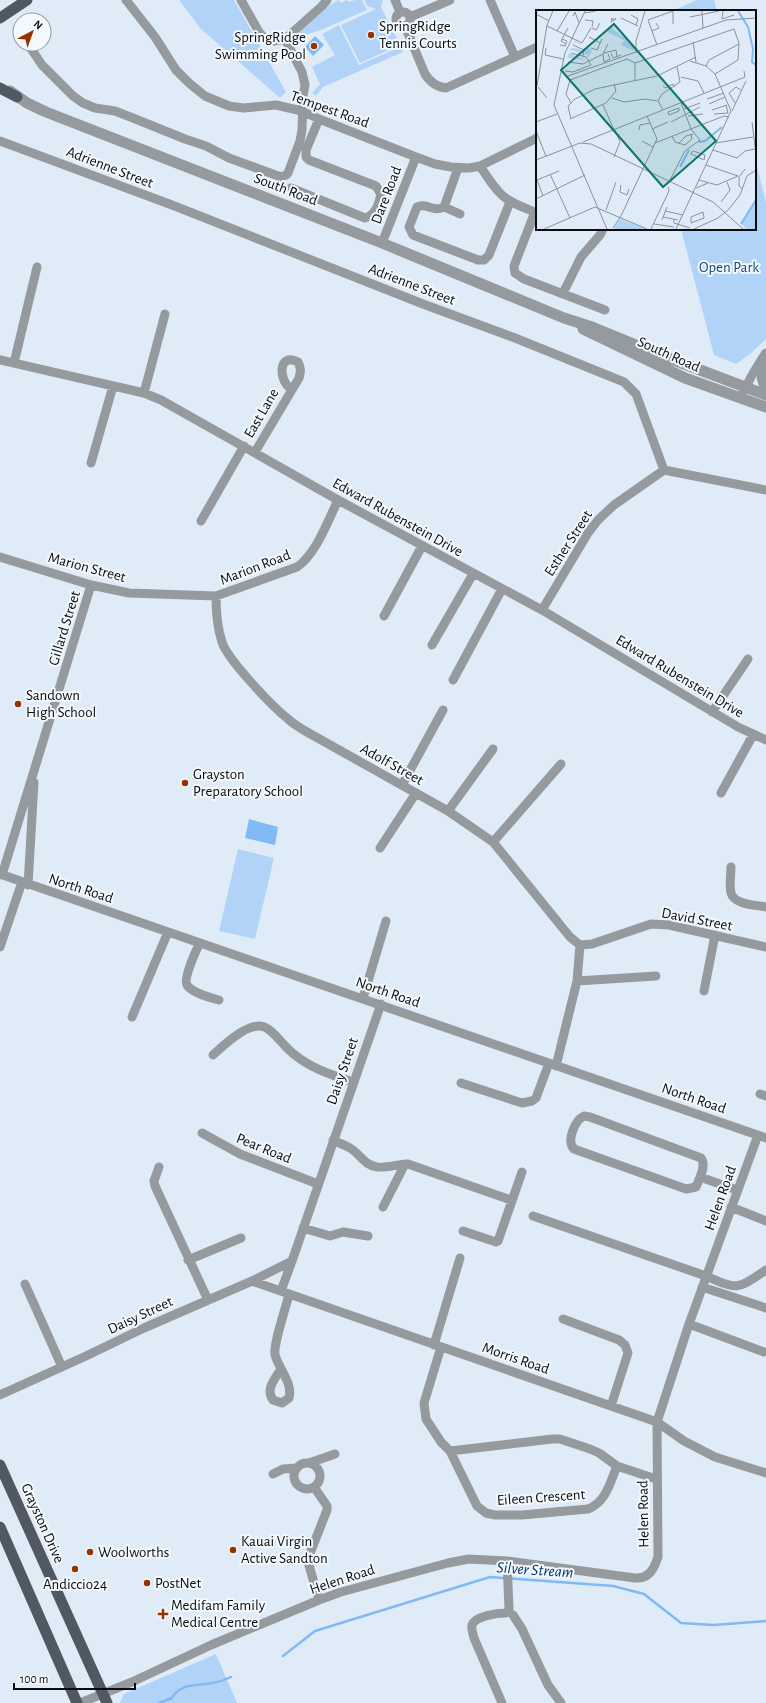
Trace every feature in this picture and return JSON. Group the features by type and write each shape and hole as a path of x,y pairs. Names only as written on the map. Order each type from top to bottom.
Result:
{"main road":[{"path":"0,18 27,0"},
{"path":"0,88 17,97"},
{"name":"Grayston Drive","path":"0,1465 105,1698"},
{"path":"0,1527 78,1703"}],"street":[{"name":"Tempest Road","path":"126,0 155,38 176,70 189,83 205,96 238,108 272,105 302,111 435,164 458,168 480,166 536,138"},
{"path":"241,0 262,36 270,41 285,40 327,0"},
{"path":"394,0 400,12"},
{"path":"410,17 450,0"},
{"path":"490,0 515,57"},
{"path":"400,12 408,13 410,17 410,22 405,26"},
{"path":"400,12 396,18 397,22 405,26 428,79 440,88 446,88 536,47"},
{"path":"33,52 42,65 73,96 83,103 95,108 116,111 206,146 229,158 277,176 286,175 292,165 300,141 304,78 285,40"},
{"name":"South Road","path":"0,83 17,97 46,112 101,135 382,243 564,318 592,327 766,395"},
{"path":"291,188 365,218 373,214 377,206 381,194 376,186 309,160 306,157 306,150 319,119"},
{"name":"Adrienne Street","path":"0,141 145,195 423,304 515,338 624,382 636,394 664,470"},
{"name":"Dare Road","path":"382,243 416,156"},
{"path":"480,166 495,190 500,195 510,202 536,212 514,266 514,272 524,279 605,310"},
{"path":"444,207 458,168"},
{"path":"460,214 444,207 436,210 422,205 417,207 409,227 411,231 419,238 481,261 486,259 489,255 510,202"},
{"path":"563,293 581,257 602,230"},
{"path":"14,363 37,267"},
{"path":"144,393 165,314"},
{"name":"South Road","path":"564,318 588,333 685,378 766,407"},
{"path":"741,398 756,368 766,354"},
{"path":"766,354 761,375 762,381 766,388"},
{"name":"Edward Rubenstein Drive","path":"0,360 144,393 161,400 338,500 542,610 712,712 753,735 766,740"},
{"path":"91,463 113,386"},
{"name":"East Lane","path":"255,452 291,389"},
{"path":"201,521 244,446"},
{"path":"664,470 766,490"},
{"name":"Esther Street","path":"542,610 588,533 598,520 614,505 664,470"},
{"name":"Marion Road","path":"216,596 297,567 304,562 313,549 338,500"},
{"path":"384,616 422,546"},
{"name":"Marion Street","path":"0,557 91,585 129,593 216,596"},
{"path":"432,645 473,574"},
{"name":"Gillard Street","path":"1,875 91,585"},
{"path":"453,680 502,589"},
{"name":"Adolf Street","path":"216,596 217,616 222,642 226,652 279,711 294,724 307,732 448,811 493,842 570,937 580,946"},
{"path":"712,712 748,659"},
{"path":"402,785 443,710"},
{"path":"721,793 753,735"},
{"path":"448,811 492,749"},
{"path":"493,842 561,764"},
{"name":"Gillard Street","path":"0,947 25,884 34,771"},
{"path":"380,848 416,793"},
{"path":"731,867 731,894 734,899 739,902 766,907"},
{"name":"North Road","path":"1,875 381,1004 762,1136"},
{"path":"362,998 386,921"},
{"name":"David Street","path":"580,946 592,944 651,924 669,925 766,947"},
{"path":"132,1017 168,932"},
{"path":"704,992 715,935"},
{"path":"200,943 186,982 191,989 219,1000"},
{"path":"461,1083 522,1103 532,1101 536,1098 552,1064 577,981 580,946"},
{"path":"577,981 656,976"},
{"name":"Daisy Street","path":"281,1369 275,1354 275,1347 292,1261 381,1004"},
{"path":"213,1055 237,1034 250,1028 261,1026 268,1029 295,1055 314,1068 353,1082"},
{"path":"584,1116 590,1117 697,1155 702,1160 703,1164 700,1177 696,1187 686,1190 579,1151 571,1146 570,1141 577,1121 584,1116"},
{"name":"Pear Road","path":"202,1134 240,1154 318,1184"},
{"name":"Helen Road","path":"78,1703 105,1698 132,1682 211,1645 319,1600 341,1592 448,1563 469,1559 507,1561 635,1578 644,1577 653,1570 658,1557 656,1479 657,1422 702,1286 731,1207 762,1136"},
{"path":"333,1140 350,1148 370,1165 378,1167 405,1164 511,1200"},
{"path":"383,1207 405,1164"},
{"path":"159,1167 154,1181 154,1186 208,1300"},
{"path":"463,1231 496,1242 500,1238 511,1200 522,1172"},
{"path":"700,1177 738,1190"},
{"path":"731,1207 766,1221"},
{"path":"533,1216 735,1287 745,1284 766,1270"},
{"path":"303,1228 330,1236 343,1232 368,1236"},
{"path":"188,1260 241,1238"},
{"name":"Eileen Crescent","path":"460,1258 437,1346 423,1409 430,1426 450,1451 477,1506 486,1513 494,1515 522,1515 588,1509 604,1498 617,1466"},
{"name":"Daisy Street","path":"0,1395 144,1328 252,1281 292,1261"},
{"name":"Morris Road","path":"252,1281 657,1422 684,1441 715,1457 766,1473"},
{"path":"25,1284 62,1367"},
{"path":"702,1286 766,1308"},
{"path":"563,1319 619,1340 627,1348 628,1353 611,1406"},
{"path":"689,1324 764,1352"},
{"path":"450,1451 560,1439 599,1453 617,1466 656,1479"},
{"path":"273,1474 283,1469 296,1468 335,1454"},
{"path":"296,1468 293,1475 297,1486 304,1489 314,1487 319,1480 320,1474 318,1469 309,1464"},
{"path":"314,1487 327,1506 327,1510 308,1562 319,1600"},
{"path":"507,1561 509,1612 522,1629 548,1685 561,1703"},
{"path":"502,1703 474,1638 472,1628 473,1623 479,1619 497,1613 509,1612"}],"green space":[{"path":"179,0 234,0 286,92 280,98 201,29"},
{"path":"339,0 341,3 347,0 349,2 362,0 367,10 321,30 295,38 294,36 330,5"},
{"name":"SpringRidge Tennis Courts","path":"365,0 383,0 381,7 400,45 360,63 341,25 376,9 367,6"},
{"path":"697,0 714,0 717,10 674,10"},
{"path":"339,25 359,65 400,47 403,52 323,87 316,96 312,93 320,84 312,67 335,55 322,34"},
{"name":"Open Park","path":"756,163 766,202 766,339 750,354 736,364 714,355 681,230 756,230"},
{"path":"238,849 274,858 255,939 219,931"},
{"path":"216,1654 237,1703 120,1703 124,1694"}],"shaded area":[{"name":"SpringRidge Swimming Pool","path":"315,36 324,45 313,56 305,47"},
{"path":"249,819 278,827 275,845 245,838"}],"waterway":[{"name":"Silver Stream","path":"283,1656 315,1631 490,1577 613,1586 644,1594 681,1623 713,1625 766,1621"},
{"name":"Silver Stream","path":"159,1703 172,1698 175,1693 184,1687 217,1682 231,1677"}],"place":[{"name":"SpringRidge Tennis Courts","path":"371,35"},
{"name":"SpringRidge Swimming Pool","path":"314,46"},
{"name":"Sandown High School","path":"18,704"},
{"name":"Grayston Preparatory School","path":"185,783"},
{"name":"Kauai Virgin Active Sandton","path":"233,1550"},
{"name":"Woolworths","path":"90,1552"},
{"name":"Andiccio24","path":"75,1569"},
{"name":"PostNet","path":"147,1583"},
{"name":"Medifam Family Medical Centre","path":"163,1614"}]}
